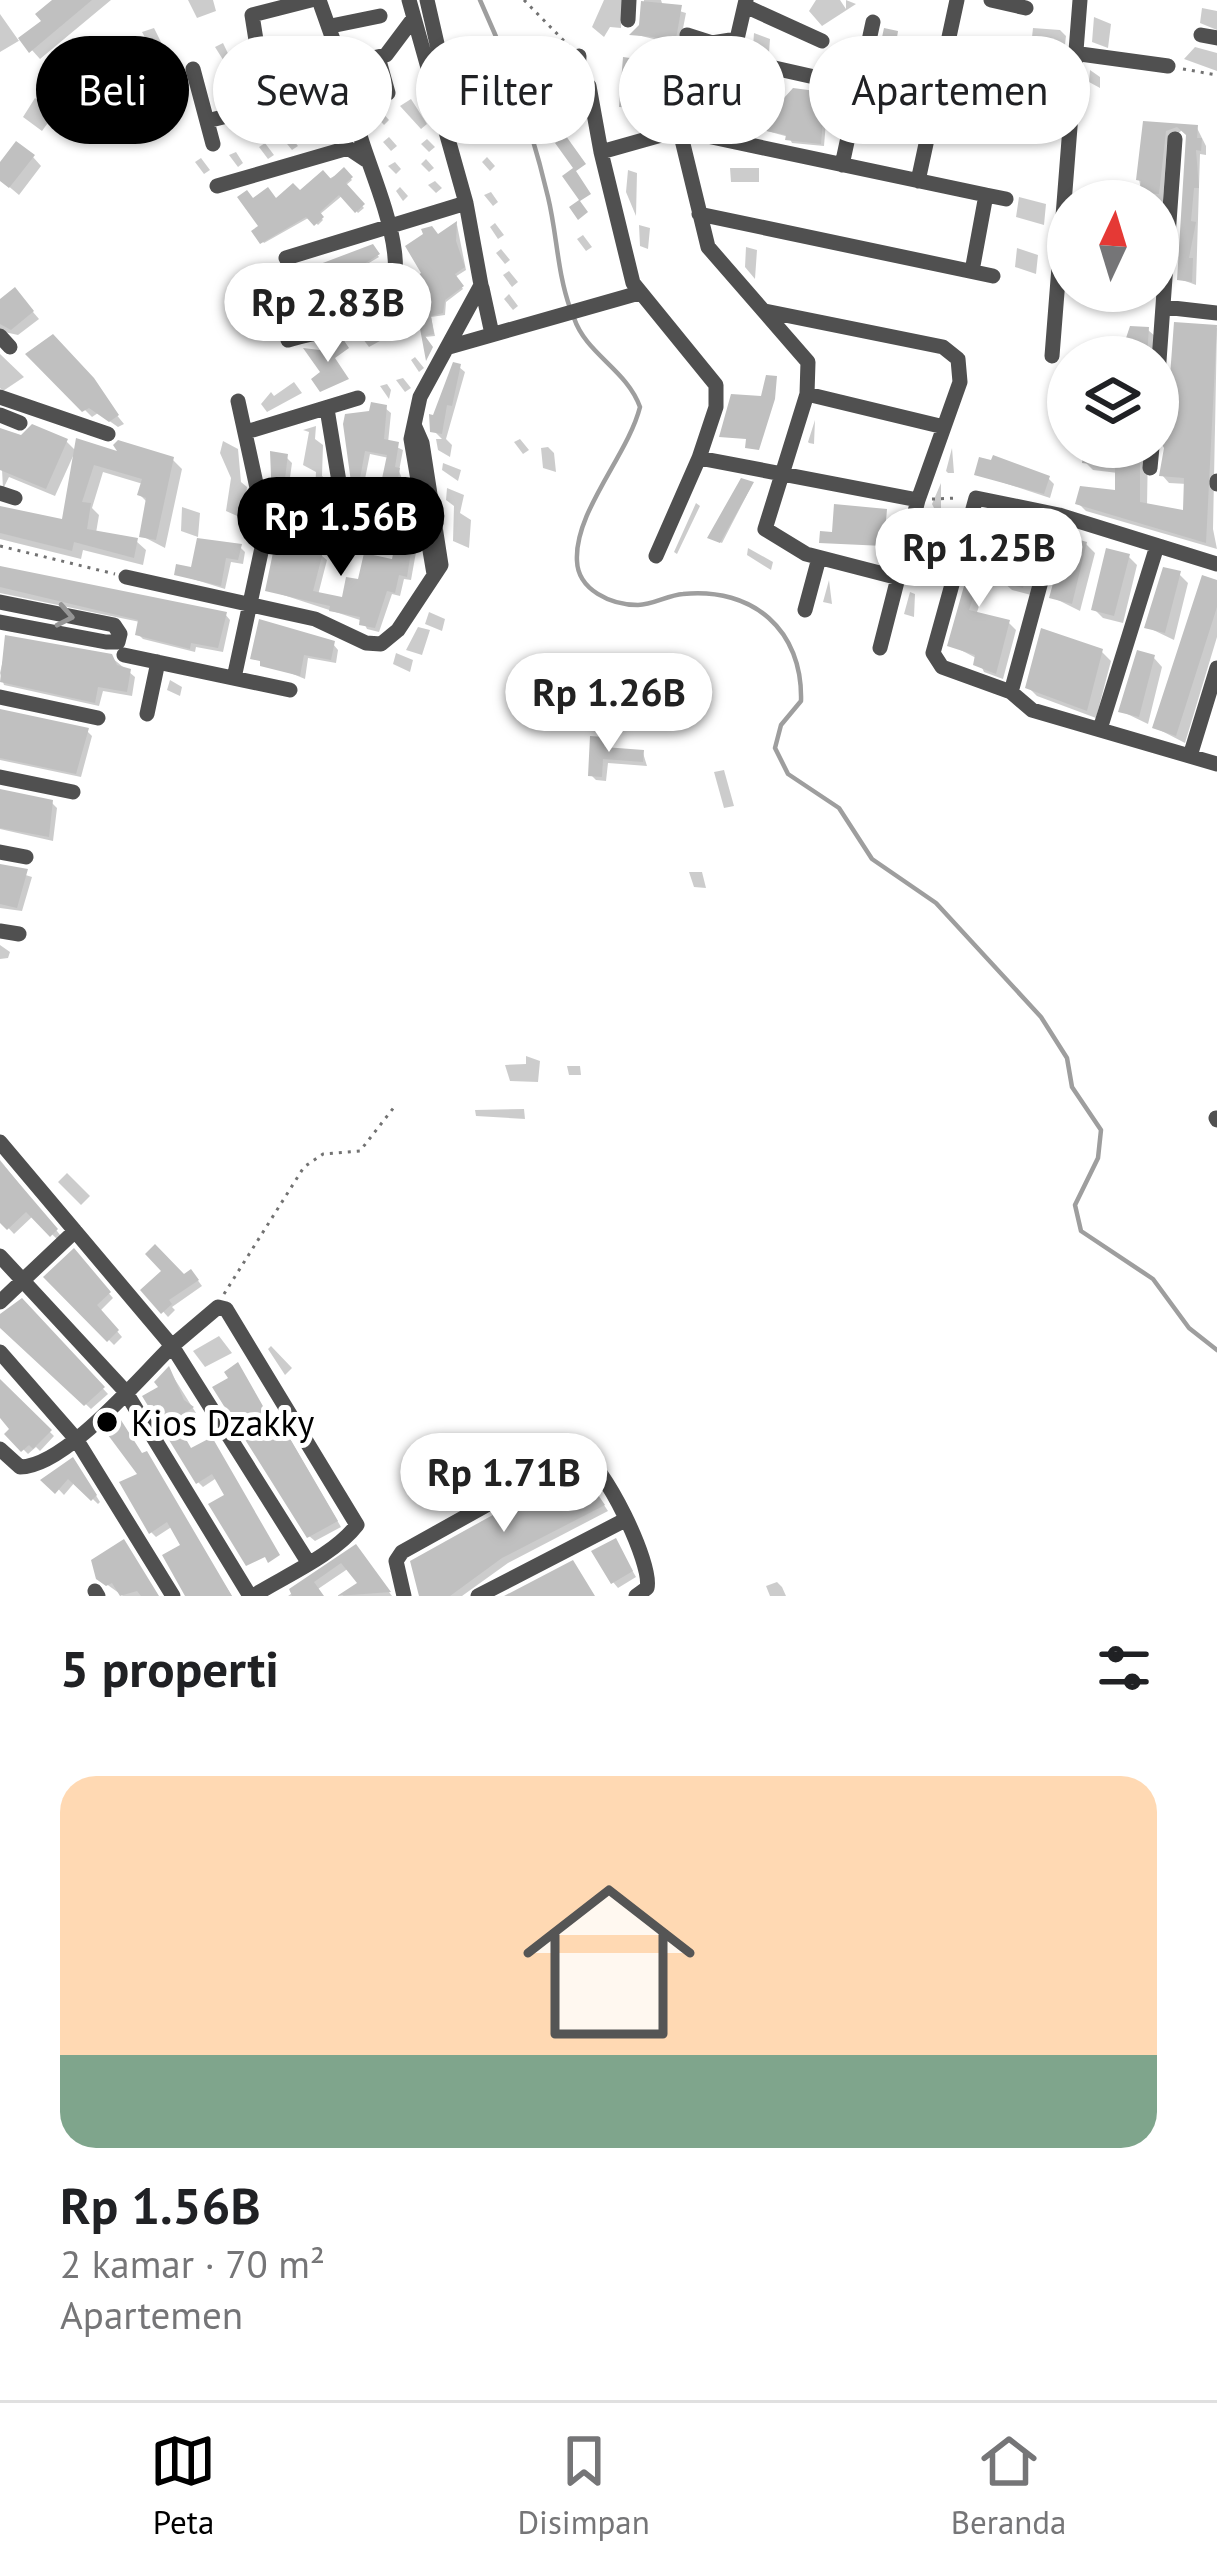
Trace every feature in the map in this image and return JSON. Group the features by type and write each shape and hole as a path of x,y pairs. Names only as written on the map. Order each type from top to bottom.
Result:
{"street":[{"path":"255,36 252,15 315,0 334,36"},
{"path":"409,0 417,36"},
{"path":"427,0 435,36"},
{"path":"628,20 629,0"},
{"path":"949,36 956,0"},
{"path":"991,0 1026,8"},
{"path":"1075,36 1081,0"},
{"path":"687,35 712,44 737,39 746,3 812,36"},
{"path":"331,26 380,16"},
{"path":"392,47 413,19"},
{"path":"870,36 873,22"},
{"path":"1090,55 1168,66"},
{"path":"193,69 213,144"},
{"path":"595,119 624,259 639,293 716,385 716,407 699,458 656,556"},
{"path":"207,122 213,120"},
{"path":"1172,180 1175,140"},
{"path":"288,340 379,311 397,280 388,228 362,144"},
{"path":"451,144 493,334"},
{"path":"601,152 629,144"},
{"path":"682,144 708,247 805,355 807,394 787,472 764,518 765,529 819,558 899,578"},
{"path":"744,144 1006,199"},
{"path":"842,165 847,144"},
{"path":"918,181 926,144"},
{"path":"1053,336 1067,144"},
{"path":"217,186 348,148 367,160"},
{"path":"972,271 986,195"},
{"path":"286,258 466,203"},
{"path":"699,214 993,275"},
{"path":"126,577 315,619 375,645 398,630 435,577 441,556 415,427 420,397 481,285"},
{"path":"449,346 639,293"},
{"path":"1179,309 1217,313"},
{"path":"765,311 952,351 962,371 918,500 880,648"},
{"path":"807,394 944,427"},
{"path":"0,398 108,434"},
{"path":"245,432 358,398"},
{"path":"234,678 266,530 238,401"},
{"path":"266,530 341,543 348,536 327,409"},
{"path":"0,415 20,423"},
{"path":"699,458 918,500"},
{"path":"1217,564 1059,515 976,498 933,653 942,668 1011,692 1032,710 1217,764"},
{"path":"1011,692 1059,515"},
{"path":"1100,729 1157,546"},
{"path":"805,610 819,558"},
{"path":"0,612 1,602 114,626 120,639 106,642 0,622"},
{"path":"124,656 290,690"},
{"path":"147,714 158,662"},
{"path":"1190,756 1217,668"},
{"path":"0,697 98,718"},
{"path":"0,777 73,792"},
{"path":"0,852 26,857"},
{"path":"0,931 19,934"},
{"path":"0,1142 172,1346 308,1562"},
{"path":"0,1302 75,1231"},
{"path":"0,1256 125,1391 251,1596 355,1529 354,1515 226,1309 218,1307 172,1346 125,1391 76,1439 28,1468 14,1464 0,1449"},
{"path":"0,1352 76,1439 173,1596"},
{"path":"404,1596 395,1561 402,1552 576,1454 590,1458 650,1577 636,1596"},
{"path":"478,1596 625,1520"}],"path":[{"path":"524,0 559,36"},
{"path":"1168,66 1217,75"},
{"path":"918,500 976,498"},
{"path":"0,546 126,577"},
{"path":"218,1307 239,1263 304,1167 322,1154 360,1151 395,1106"}],"building":[{"path":"52,0 92,0 49,36 36,36 36,47 29,53 18,38 41,21 35,14"},
{"path":"641,1 682,5 677,36 629,35 639,25"},
{"path":"884,28 898,31 897,36 882,36"},
{"path":"793,88 809,90 809,143 785,140 785,97"},
{"path":"1143,121 1198,125 1197,138 1202,138 1201,151 1196,150 1199,188 1194,188 1191,221 1196,222 1189,258 1193,258 1192,282 1179,280 1186,135 1177,127 1166,131 1161,180 1136,180"},
{"path":"16,141 35,155 9,188 0,181 0,162"},
{"path":"556,144 572,144 586,164 576,171 591,194 580,201 588,212 578,220 569,207 579,200 562,176 573,168"},
{"path":"344,167 353,177 346,183 365,204 355,213 339,195 320,212 324,217 314,226 306,217 260,244 251,231 258,226 237,197 247,190 253,198 268,187 276,198 293,183 300,190 323,170 331,179"},
{"path":"457,221 456,241 465,267 455,274 464,286 445,300 443,313 431,316 434,334 425,336 433,347 426,361 416,307 396,309 411,291 406,284 421,273 405,246 423,234 421,229 432,226 438,234"},
{"path":"373,244 380,254 343,277 377,288 368,302 350,293 330,307 299,272"},
{"path":"15,287 34,311 11,330 0,324 0,299"},
{"path":"1174,322 1217,325 1206,543 1075,504 1080,486 1115,490 1115,468 1140,468 1140,502 1183,510 1184,478 1159,476 1160,468 1179,468 1179,336 1173,336"},
{"path":"1130,326 1149,327 1148,336 1127,336"},
{"path":"53,334 94,378 119,415 109,422 89,408 82,412 25,354"},
{"path":"343,339 349,348 335,358 349,379 320,392 311,379 320,372 303,348 320,350"},
{"path":"453,362 461,364 452,406 447,405 442,434 430,432 429,414 433,415"},
{"path":"766,375 777,376 775,399 759,450 745,448 746,439 719,437 731,394 761,396"},
{"path":"371,402 387,405 384,439 399,442 397,485 404,486 399,526 377,522 375,536 360,534 359,501 354,500 357,485 380,488 387,455 365,451 359,484 351,482 343,424 345,414 369,411"},
{"path":"32,424 68,439 46,489 0,470 0,428 21,435"},
{"path":"76,438 117,451 113,445 118,440 174,457 156,540 139,537 146,498 137,495 142,479 94,465 82,502 91,503 87,529 138,538 134,558 74,542 72,551 0,533 0,506 62,519"},
{"path":"270,451 288,454 282,503 272,502"},
{"path":"993,455 1050,476 1044,494 974,475 979,457 991,460"},
{"path":"741,478 754,482 720,543 707,538"},
{"path":"834,504 887,509 884,546 819,543 820,531 832,532"},
{"path":"985,512 1000,517 969,610 1010,620 996,674 973,665 975,655 947,646"},
{"path":"1014,520 1038,526 1023,588 999,582"},
{"path":"398,530 414,533 407,577 399,575 395,593 387,591 375,628 359,625 360,617 329,611 330,606 265,591 275,543 323,552 313,591 342,597 346,577 358,579 364,553 392,559"},
{"path":"1066,536 1087,542 1072,604 1049,598"},
{"path":"197,538 242,544 238,560 226,558 221,586 174,575 176,564 191,567"},
{"path":"1106,548 1130,554 1114,616 1091,610"},
{"path":"0,566 227,612 218,648 191,643 190,649 135,635 138,620 0,587"},
{"path":"1163,567 1181,571 1165,633 1144,628"},
{"path":"1202,575 1217,580 1217,607 1176,736 1152,728"},
{"path":"259,619 335,641 331,660 304,655 300,676 260,666 260,661 250,659"},
{"path":"1041,628 1103,649 1087,711 1025,688"},
{"path":"5,635 112,654 117,665 131,669 127,692 98,687 95,703 0,682"},
{"path":"1137,650 1155,655 1139,717 1118,712"},
{"path":"0,709 89,728 76,774 0,758"},
{"path":"590,736 605,737 604,747 644,750 643,762 603,759 602,777 588,776"},
{"path":"0,789 53,800 49,837 0,828"},
{"path":"0,864 28,869 17,908 0,904"},
{"path":"0,1161 58,1229 50,1237 26,1212 7,1230 0,1223"},
{"path":"155,1244 184,1274 191,1269 199,1280 169,1300 172,1304 161,1314 140,1290 161,1271 145,1254"},
{"path":"74,1248 111,1292 97,1305 119,1330 107,1342 43,1277"},
{"path":"22,1298 105,1387 84,1406 0,1328 0,1314"},
{"path":"238,1362 272,1422 278,1418 338,1521 307,1538 212,1387 228,1378 224,1372"},
{"path":"169,1366 184,1400 194,1407 175,1420 191,1448 212,1437 280,1555 268,1563 265,1557 246,1566 208,1504 224,1495 212,1474 196,1484 142,1396 158,1387 154,1382"},
{"path":"0,1379 52,1430 33,1449 29,1445 21,1452 4,1434 9,1429 0,1418"},
{"path":"119,1417 142,1453 147,1451 232,1596 185,1596 162,1555 180,1545 167,1522 149,1534 119,1482 137,1474 105,1431"},
{"path":"73,1457 97,1495 91,1501 68,1479 55,1494 40,1480"},
{"path":"579,1467 605,1505 502,1558 450,1596 419,1596 410,1561"},
{"path":"616,1538 633,1571 611,1584 591,1551"},
{"path":"124,1539 159,1596 141,1596 137,1591 120,1596 112,1583 106,1586 96,1579 91,1560"},
{"path":"356,1544 391,1592 337,1596 357,1583 341,1563 314,1582 324,1596 292,1596 289,1589"},
{"path":"573,1560 595,1596 504,1596"}],"waterway":[{"path":"480,0 535,146 570,308"},
{"path":"574,318 640,407 584,523 577,561 583,580 607,599 628,604 644,605 683,594 731,598 752,606 783,634 793,653 801,701 781,725 775,748 788,774 839,808 872,859 936,903 1041,1017 1067,1058 1072,1087 1101,1130 1098,1158 1075,1205 1081,1231 1153,1279 1189,1328 1217,1350"}],"place":[{"name":"Kios Dzakky","path":"107,1422"}]}
